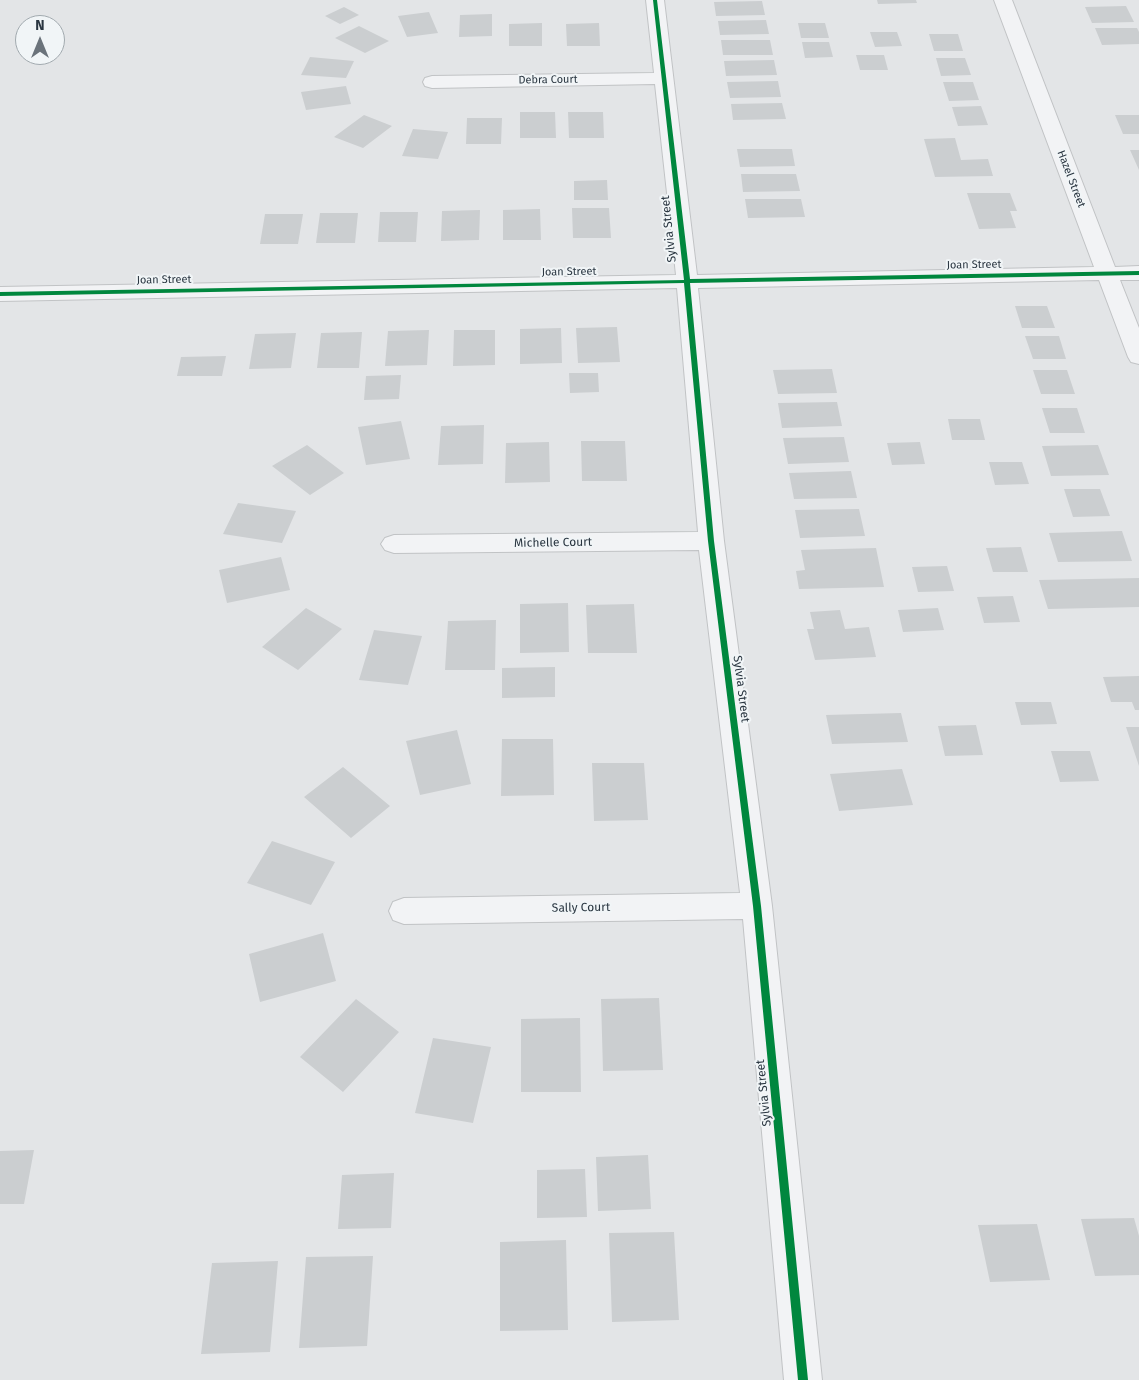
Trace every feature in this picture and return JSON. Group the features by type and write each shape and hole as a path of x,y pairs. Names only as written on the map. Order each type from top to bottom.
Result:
{"street":[{"name":"Sylvia Street","path":"655,0 686,281 711,541 757,906 803,1380"},
{"name":"Hazel Street","path":"1003,0 1139,357"},
{"name":"Debra Court","path":"432,82 664,78"},
{"name":"Joan Street","path":"0,294 1139,273"},
{"name":"Michelle Court","path":"394,544 711,541"},
{"name":"Sally Court","path":"404,911 757,906"}],"building":[{"path":"877,0 916,0 917,3 878,4"},
{"path":"762,1 765,15 716,16 714,2"},
{"path":"1126,6 1134,22 1092,23 1085,7"},
{"path":"344,7 359,15 340,24 325,16"},
{"path":"429,12 438,33 407,37 398,16"},
{"path":"492,14 492,36 459,37 460,15"},
{"path":"766,20 769,34 720,35 718,21"},
{"path":"542,23 542,46 509,46 509,24"},
{"path":"599,23 600,46 567,46 566,24"},
{"path":"798,23 825,23 829,38 801,38"},
{"path":"359,26 389,41 365,53 335,38"},
{"path":"1095,28 1137,28 1139,44 1102,45"},
{"path":"870,32 897,32 902,46 875,47"},
{"path":"929,34 958,34 963,51 934,51"},
{"path":"721,40 770,40 773,55 723,55"},
{"path":"802,42 829,42 833,57 805,58"},
{"path":"856,55 884,55 888,70 860,70"},
{"path":"310,57 354,61 346,78 301,75"},
{"path":"936,58 965,58 971,75 941,76"},
{"path":"774,60 777,75 726,76 724,61"},
{"path":"778,81 781,97 730,98 727,82"},
{"path":"943,82 973,82 979,100 949,101"},
{"path":"346,86 351,104 306,110 301,92"},
{"path":"782,103 786,119 733,120 731,104"},
{"path":"981,106 988,125 958,126 952,107"},
{"path":"520,112 555,112 556,138 520,138"},
{"path":"568,112 603,112 604,138 569,138"},
{"path":"364,115 392,126 363,148 334,137"},
{"path":"1115,115 1139,115 1139,134 1123,134"},
{"path":"467,118 502,118 501,144 466,144"},
{"path":"413,129 448,132 438,159 402,156"},
{"path":"955,138 961,160 988,159 993,176 935,177 924,139"},
{"path":"737,149 792,149 795,166 740,167"},
{"path":"1130,150 1139,150 1139,170"},
{"path":"741,174 796,174 800,191 743,192"},
{"path":"607,180 608,200 574,200 574,181"},
{"path":"967,193 1010,193 1017,211 1010,211 1016,228 979,229"},
{"path":"745,199 801,199 805,217 748,218"},
{"path":"572,208 609,208 611,238 573,238"},
{"path":"540,209 541,240 503,240 503,210"},
{"path":"480,210 479,240 441,241 442,211"},
{"path":"380,212 418,212 416,242 378,242"},
{"path":"320,213 358,213 355,243 316,243"},
{"path":"265,214 303,214 298,244 260,244"},
{"path":"1015,306 1047,306 1055,328 1022,328"},
{"path":"617,327 620,362 578,363 576,328"},
{"path":"561,328 562,363 520,364 520,329"},
{"path":"429,330 427,365 385,366 388,331"},
{"path":"454,330 495,330 495,365 453,366"},
{"path":"362,332 359,368 317,368 321,333"},
{"path":"296,333 291,368 249,369 255,334"},
{"path":"1025,336 1059,336 1066,359 1033,359"},
{"path":"226,356 222,376 177,376 181,357"},
{"path":"832,369 837,393 778,394 773,370"},
{"path":"1033,370 1067,370 1075,394 1041,394"},
{"path":"569,373 598,373 599,392 570,393"},
{"path":"401,375 399,399 364,400 366,376"},
{"path":"837,402 842,426 782,428 778,403"},
{"path":"1042,408 1077,408 1085,433 1050,433"},
{"path":"948,419 980,419 985,440 952,440"},
{"path":"401,421 410,459 366,465 358,427"},
{"path":"484,425 483,464 438,465 441,426"},
{"path":"844,437 849,462 788,464 783,438"},
{"path":"581,441 625,441 627,481 582,481"},
{"path":"549,442 550,482 505,483 506,443"},
{"path":"920,442 925,464 892,465 887,443"},
{"path":"307,445 344,473 310,495 272,466"},
{"path":"1098,445 1109,475 1051,476 1042,446"},
{"path":"989,462 1022,462 1029,484 995,485"},
{"path":"851,471 857,498 794,499 789,473"},
{"path":"1064,489 1100,489 1110,516 1073,517"},
{"path":"238,503 296,511 282,543 223,534"},
{"path":"859,509 865,536 800,538 795,510"},
{"path":"1122,531 1132,561 1058,562 1049,533"},
{"path":"1021,547 1028,572 993,572 986,548"},
{"path":"876,548 884,587 799,589 796,571 805,570 801,550"},
{"path":"281,557 290,590 227,603 219,570"},
{"path":"947,566 954,591 918,592 912,567"},
{"path":"1139,578 1139,607 1048,609 1039,580"},
{"path":"1013,596 1020,622 984,623 977,597"},
{"path":"568,603 569,652 520,653 520,604"},
{"path":"634,604 637,653 588,653 586,605"},
{"path":"306,608 342,629 298,670 262,647"},
{"path":"938,608 944,630 903,632 898,610"},
{"path":"840,610 845,629 869,627 876,657 815,660 807,629 814,629 810,612"},
{"path":"496,620 495,670 445,670 448,621"},
{"path":"374,630 422,636 408,685 359,680"},
{"path":"555,667 555,697 502,698 502,668"},
{"path":"1139,676 1139,710 1135,710 1132,702 1111,702 1103,677"},
{"path":"1015,702 1051,702 1057,724 1021,725"},
{"path":"901,713 908,742 832,744 826,715"},
{"path":"976,725 983,755 945,756 938,726"},
{"path":"1126,727 1139,727 1139,766"},
{"path":"457,730 471,784 420,795 406,741"},
{"path":"502,739 553,739 554,795 501,796"},
{"path":"1051,751 1090,751 1099,781 1060,782"},
{"path":"592,763 644,763 648,820 594,821"},
{"path":"343,767 390,806 351,838 304,797"},
{"path":"902,769 913,805 839,811 830,774"},
{"path":"272,841 335,862 311,905 247,883"},
{"path":"323,933 336,981 260,1002 249,954"},
{"path":"659,998 663,1070 603,1071 601,999"},
{"path":"356,999 399,1032 343,1092 300,1057"},
{"path":"580,1018 581,1092 521,1092 521,1019"},
{"path":"433,1038 491,1047 473,1123 415,1113"},
{"path":"34,1150 24,1204 0,1204 0,1151"},
{"path":"648,1155 651,1209 598,1211 596,1157"},
{"path":"585,1169 587,1217 537,1218 537,1170"},
{"path":"394,1173 391,1228 338,1229 342,1175"},
{"path":"1134,1218 1139,1236 1139,1275 1095,1276 1081,1219"},
{"path":"1037,1224 1050,1280 990,1282 978,1225"},
{"path":"674,1232 679,1320 612,1322 609,1233"},
{"path":"566,1240 568,1330 500,1331 500,1242"},
{"path":"373,1256 367,1346 299,1348 306,1257"},
{"path":"278,1261 270,1352 201,1354 212,1263"}],"cycle path":[{"path":"655,0 687,281 711,541 757,906 803,1380"},
{"path":"0,294 1139,273"}]}
